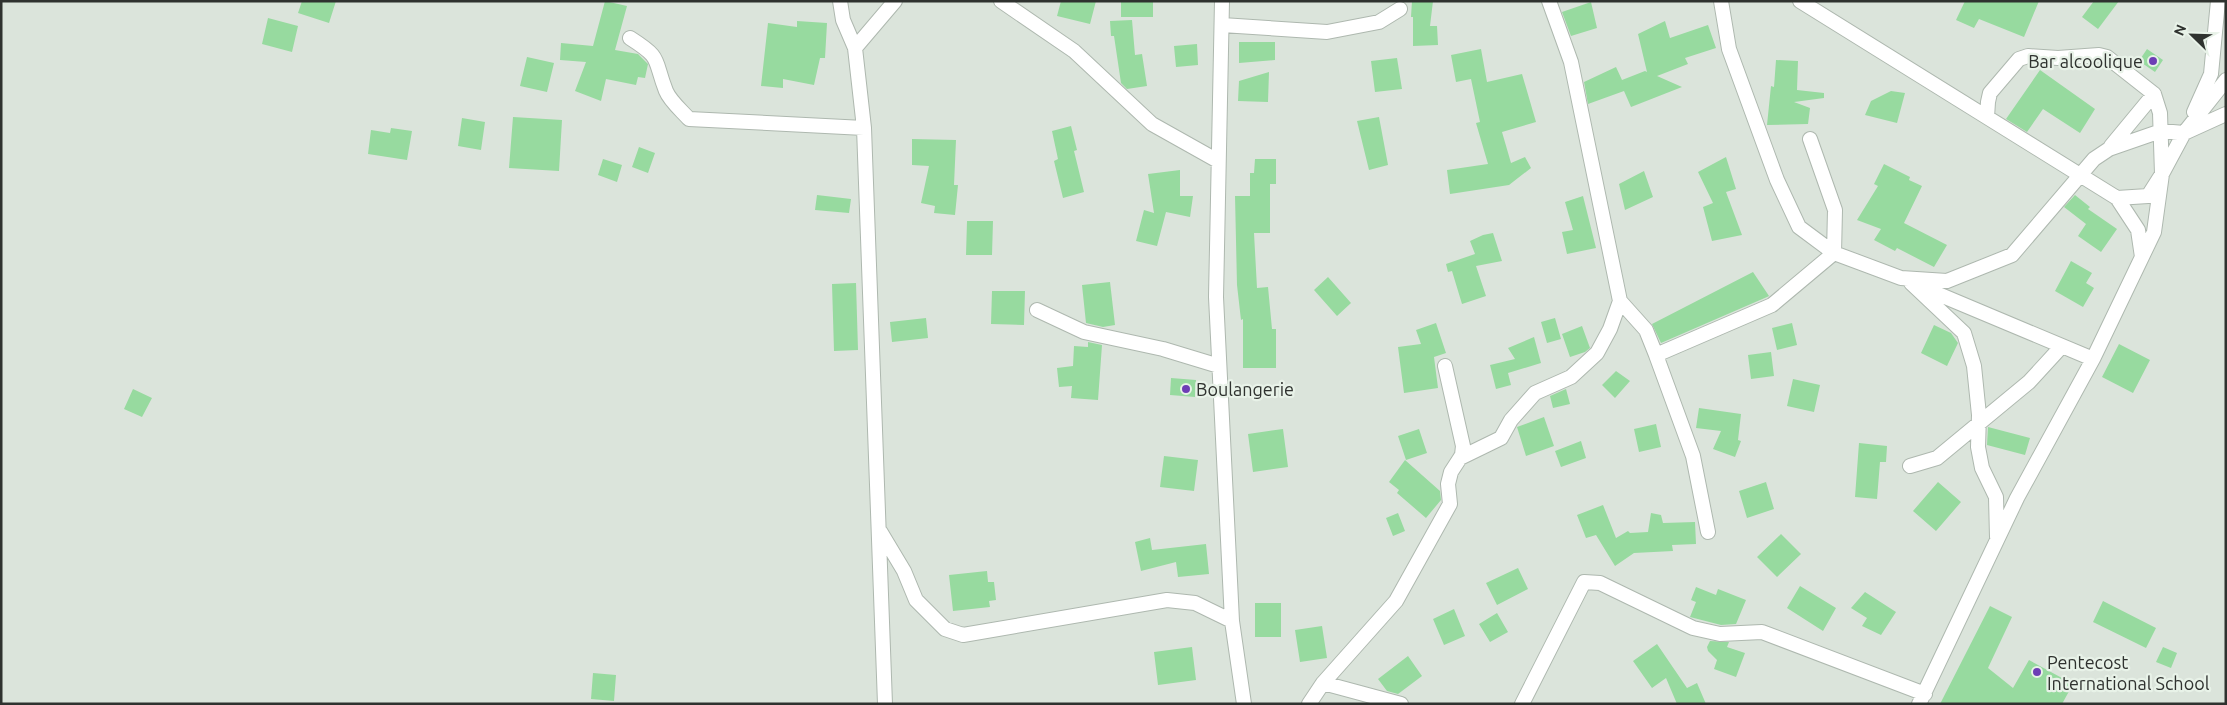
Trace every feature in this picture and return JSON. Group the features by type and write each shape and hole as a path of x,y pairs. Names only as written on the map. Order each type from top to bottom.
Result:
{"street":[{"path":"840,1 843,20 855,48 864,128 885,704"},
{"path":"855,48 895,1"},
{"path":"1000,1 1074,50 1152,124 1218,161"},
{"path":"1222,1 1216,297 1232,621 1244,704"},
{"path":"1550,1 1571,62 1620,301 1646,330 1656,355 1693,456 1708,532"},
{"path":"1721,1 1729,49 1777,180 1799,227 1834,253 1906,280 2093,359"},
{"path":"1800,1 2117,198 2138,230 2142,257"},
{"path":"2117,198 2148,196 2184,133 2211,74 2218,1"},
{"path":"1222,25 1327,32 1379,22 1400,9"},
{"path":"630,38 651,51 659,63 667,93 689,119 864,128"},
{"path":"1522,704 1584,582 1600,583 1692,628 1720,634 1762,632 1922,699 2018,498 2093,359 2154,232 2162,174 2160,114 2154,94 2107,57 2099,55 2058,58 2028,56 2020,59 1990,93 1987,117"},
{"path":"2184,133 2226,80"},
{"path":"1906,280 1947,281 2012,255 2094,159 2109,149 2127,129 2154,94"},
{"path":"2109,149 2161,131 2184,133 2226,114"},
{"path":"1656,355 1772,305 1834,253 1835,210 1810,139"},
{"path":"1906,280 1964,333 1974,366 1978,447 1982,468 1996,497 1998,540"},
{"path":"1460,458 1501,438 1511,420 1535,393 1571,377 1597,354 1610,329 1620,301"},
{"path":"1037,310 1084,332 1163,349 1219,366"},
{"path":"1910,466 1937,458 2029,382 2062,346"},
{"path":"1309,704 1323,684 1396,601 1450,504 1448,484 1451,472 1460,458 1463,446 1445,366"},
{"path":"880,531 904,571 916,600 945,629 963,635 1167,600 1195,603 1232,621"},
{"path":"1323,684 1401,704"}],"building":[{"path":"302,1 336,1 329,23 298,13"},
{"path":"605,1 627,6 615,50 638,54 648,64 645,78 638,77 636,85 606,79 601,101 575,91 586,62 560,60 561,43 593,46"},
{"path":"1061,1 1096,1 1090,24 1057,16"},
{"path":"1121,1 1153,1 1153,17 1121,17"},
{"path":"1412,1 1433,1 1430,26 1437,26 1438,45 1413,46"},
{"path":"1965,1 2039,1 2024,37 1979,19 1974,28 1956,20"},
{"path":"2094,1 2119,1 2098,29 2082,17"},
{"path":"1591,2 1597,28 1571,36 1562,12"},
{"path":"268,18 298,26 292,52 262,44"},
{"path":"1132,20 1135,55 1142,54 1147,86 1127,89 1121,83 1114,36 1111,36 1110,21"},
{"path":"797,21 827,23 825,58 820,58 814,85 783,79 783,88 761,86 768,23 797,27"},
{"path":"1665,21 1670,38 1708,25 1716,48 1685,58 1688,64 1657,76 1682,87 1631,107 1624,91 1588,104 1584,82 1616,67 1622,80 1645,71 1647,72 1638,34"},
{"path":"1239,42 1275,42 1275,60 1239,63"},
{"path":"1197,44 1198,65 1176,67 1174,46"},
{"path":"1481,49 1487,82 1522,74 1536,122 1502,132 1511,163 1525,157 1531,168 1509,185 1450,194 1447,170 1488,164 1476,123 1480,122 1471,79 1456,82 1451,55"},
{"path":"2147,49 2163,60 2155,72 2139,61"},
{"path":"527,57 554,63 547,92 520,86"},
{"path":"1397,58 1402,89 1375,92 1371,61"},
{"path":"1776,60 1798,61 1797,90 1824,93 1824,98 1794,102 1810,108 1808,124 1767,125 1771,86 1774,87"},
{"path":"2040,70 2095,109 2080,133 2043,109 2027,132 2006,119"},
{"path":"1269,72 1268,102 1238,101 1239,81"},
{"path":"1891,91 1905,93 1897,123 1865,115 1871,101"},
{"path":"513,117 562,120 559,171 509,168"},
{"path":"1379,117 1388,165 1369,170 1357,121"},
{"path":"462,118 485,122 481,150 458,146"},
{"path":"1071,126 1077,150 1074,151 1084,192 1063,198 1054,161 1058,159 1052,131"},
{"path":"391,128 412,131 407,160 368,154 371,130 390,133"},
{"path":"912,139 956,140 954,185 958,185 955,215 934,213 935,206 921,203 929,166 912,165"},
{"path":"639,147 655,153 648,173 632,167"},
{"path":"1726,157 1736,189 1726,192 1742,235 1712,241 1703,207 1713,203 1698,172"},
{"path":"603,159 622,165 617,182 598,175"},
{"path":"1255,159 1276,159 1276,184 1270,184 1270,233 1254,233 1257,288 1268,287 1272,329 1276,329 1276,368 1243,368 1243,319 1241,320 1237,285 1235,196 1250,196 1250,173 1254,173"},
{"path":"1884,164 1910,177 1909,180 1922,186 1904,223 1947,245 1934,267 1897,248 1895,251 1874,240 1881,229 1857,220 1878,186 1874,184"},
{"path":"1180,170 1180,196 1193,196 1190,217 1166,212 1157,246 1136,241 1144,210 1154,213 1148,174"},
{"path":"1644,171 1653,197 1625,210 1619,184"},
{"path":"817,195 851,199 849,213 815,210"},
{"path":"2075,195 2090,207 2088,209 2117,229 2101,252 2078,236 2086,224 2064,207"},
{"path":"1583,196 1596,248 1567,254 1562,232 1573,230 1565,202"},
{"path":"967,221 993,221 992,255 966,255"},
{"path":"1493,233 1502,261 1476,266 1486,296 1462,304 1452,271 1448,272 1446,264 1475,254 1470,241"},
{"path":"2071,261 2092,273 2086,283 2094,288 2083,307 2055,291"},
{"path":"1753,272 1769,296 1661,343 1652,324"},
{"path":"1328,277 1351,303 1337,316 1314,290"},
{"path":"1110,282 1115,325 1103,327 1086,323 1082,285"},
{"path":"856,283 858,350 834,351 832,284"},
{"path":"992,291 1025,291 1024,325 991,324"},
{"path":"926,318 928,338 892,342 890,322"},
{"path":"1555,318 1561,339 1547,343 1541,322"},
{"path":"1436,323 1446,353 1434,357 1438,388 1404,393 1398,347 1421,344 1416,330"},
{"path":"1792,323 1797,345 1777,350 1772,328"},
{"path":"1934,325 1951,333 1958,343 1947,366 1921,353"},
{"path":"1582,326 1590,348 1585,352 1570,357 1562,334"},
{"path":"1534,337 1541,363 1508,373 1511,385 1496,389 1490,365 1515,359 1508,348"},
{"path":"1088,342 1102,345 1098,400 1071,398 1072,386 1059,387 1057,368 1073,366 1074,346 1088,347"},
{"path":"2119,344 2150,360 2133,393 2102,377"},
{"path":"1771,352 1774,376 1751,379 1748,355"},
{"path":"1616,371 1630,381 1615,398 1602,385"},
{"path":"1171,378 1196,380 1195,397 1170,395"},
{"path":"1793,379 1820,385 1814,412 1787,406"},
{"path":"133,389 152,398 142,417 124,409"},
{"path":"1566,389 1570,404 1553,408 1550,396"},
{"path":"1699,408 1741,414 1738,440 1741,441 1735,457 1713,449 1721,431 1696,428"},
{"path":"1544,417 1554,446 1526,456 1517,427"},
{"path":"1656,424 1661,447 1639,452 1634,429"},
{"path":"1988,427 2030,438 2025,455 1987,445"},
{"path":"1283,429 1288,467 1253,472 1248,434"},
{"path":"1419,429 1427,453 1406,460 1398,436"},
{"path":"1581,441 1586,458 1561,467 1555,451"},
{"path":"1859,443 1887,446 1886,462 1880,462 1877,499 1855,497"},
{"path":"1164,456 1198,460 1194,491 1160,487"},
{"path":"1405,460 1440,491 1441,500 1426,518 1397,493 1399,490 1389,482"},
{"path":"1766,482 1774,509 1747,518 1739,491"},
{"path":"1938,482 1961,502 1936,531 1913,511"},
{"path":"1603,505 1616,538 1628,531 1630,533 1648,532 1651,513 1661,515 1663,523 1695,522 1696,544 1672,545 1673,551 1634,553 1615,566 1596,535 1586,538 1577,515"},
{"path":"1398,513 1405,531 1393,536 1386,518"},
{"path":"1781,534 1801,554 1777,577 1757,557"},
{"path":"1150,538 1152,550 1206,544 1209,574 1178,577 1176,562 1141,571 1135,542"},
{"path":"1518,568 1528,589 1497,605 1486,583"},
{"path":"987,571 988,582 994,582 996,600 989,601 990,607 953,611 949,575"},
{"path":"1800,586 1836,608 1823,631 1787,608"},
{"path":"1696,587 1716,595 1718,589 1746,600 1736,624 1721,625 1690,617 1696,602 1691,600"},
{"path":"1865,592 1896,612 1881,635 1862,626 1867,618 1851,608"},
{"path":"2103,601 2156,628 2146,648 2093,622"},
{"path":"1255,603 1281,603 1281,637 1255,637"},
{"path":"1990,606 2012,617 1988,668 2013,688 2029,660 2073,684 2062,704 1940,704"},
{"path":"1454,609 1465,636 1444,645 1433,619"},
{"path":"1497,613 1508,632 1490,642 1479,624"},
{"path":"1322,626 1327,658 1300,662 1295,630"},
{"path":"1710,641 1729,642 1727,647 1745,653 1736,677 1714,669 1717,660 1708,651 1707,647"},
{"path":"1657,644 1687,688 1697,683 1706,704 1677,704 1666,678 1652,688 1633,661"},
{"path":"1192,647 1196,680 1158,685 1154,652"},
{"path":"2163,647 2177,653 2171,668 2156,662"},
{"path":"1408,656 1422,676 1398,694 1387,691 1378,679"},
{"path":"593,673 616,675 614,701 591,699"}],"place":[{"name":"Bar alcoolique","path":"2153,61"},
{"name":"Boulangerie","path":"1186,389"},
{"name":"Pentecost International School","path":"2037,672"}]}
